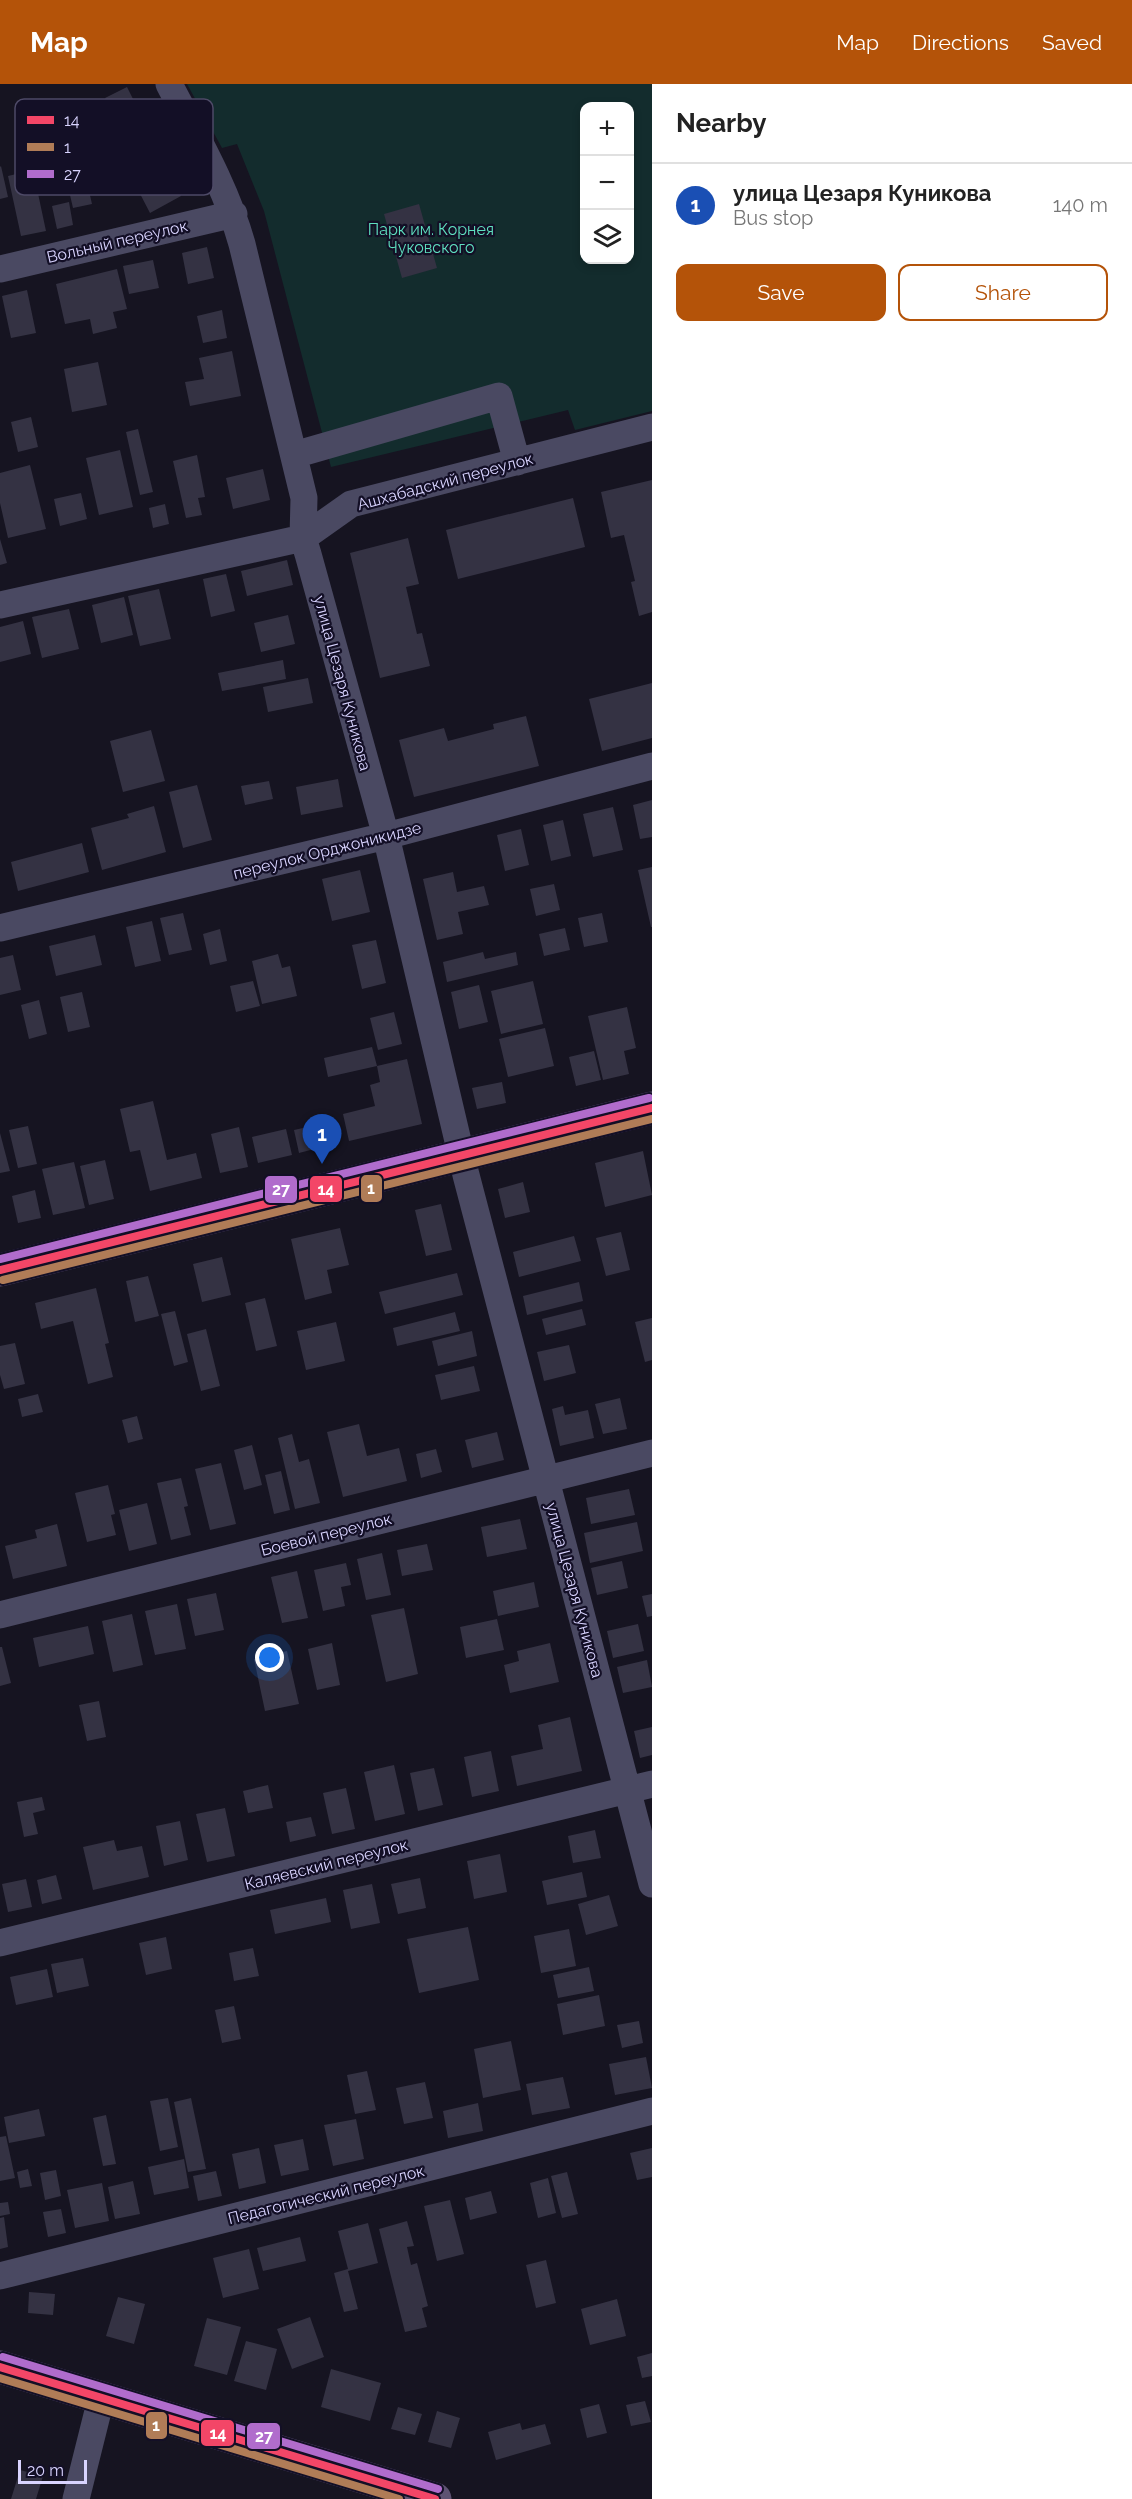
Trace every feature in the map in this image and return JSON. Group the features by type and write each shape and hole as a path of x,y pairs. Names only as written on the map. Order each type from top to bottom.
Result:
{"main road":[{"path":"0,1270 652,1108"},
{"path":"0,2367 435,2499"}],"street":[{"name":"улица Цезаря Куникова","path":"169,84 177,99"},
{"name":"улица Цезаря Куникова","path":"213,169 234,214 304,498 303,538 386,836 461,1155 546,1479 640,1787 652,1884"},
{"name":"Вольный переулок","path":"0,269 234,214"},
{"path":"294,455 499,396 517,462"},
{"name":"Ашхабадский переулок","path":"0,605 303,538 351,504 652,427"},
{"name":"переулок Орджоникидзе","path":"0,928 386,836 652,766"},
{"name":"Боевой переулок","path":"0,1615 652,1454"},
{"name":"Каляевский переулок","path":"0,1943 640,1787"},
{"name":"Педагогический переулок","path":"0,2276 652,2112"},
{"path":"76,2499 101,2399"}],"green space":[{"name":"Парк им. Корнея Чуковского","path":"187,84 652,84 652,411 575,430 568,410 331,467 264,211 237,144 222,148 213,132 213,99 195,99"}],"building":[{"path":"127,87 133,99 106,99"},
{"path":"0,167 8,197 0,199"},
{"path":"15,174 15,195 38,195 46,231 21,236 8,176"},
{"path":"70,195 90,195 92,204 73,208"},
{"path":"141,195 180,195 181,196 150,213"},
{"path":"69,202 73,225 57,229 52,206"},
{"path":"419,204 437,268 402,278 384,214"},
{"path":"207,247 214,278 188,284 182,253"},
{"path":"153,260 159,288 129,294 123,266"},
{"path":"117,269 127,309 113,312 117,328 93,334 90,319 65,324 56,284"},
{"path":"27,290 36,333 11,338 2,296"},
{"path":"222,310 227,338 203,343 197,316"},
{"path":"232,351 241,396 190,406 185,382 204,379 199,358"},
{"path":"98,362 107,405 72,412 64,369"},
{"path":"31,417 38,447 18,452 11,422"},
{"path":"138,429 153,492 140,495 126,432"},
{"path":"120,450 133,507 99,515 86,458"},
{"path":"197,455 205,497 198,498 202,515 186,518 173,461"},
{"path":"30,465 46,529 8,538 0,503 0,473"},
{"path":"263,469 270,500 233,509 226,478"},
{"path":"652,480 652,612 639,616 631,582 635,581 624,535 611,538 601,492"},
{"path":"81,493 87,519 60,526 54,499"},
{"path":"573,498 585,547 458,579 446,530"},
{"path":"165,504 169,524 153,528 149,508"},
{"path":"408,538 419,584 406,587 417,634 422,633 430,666 380,678 350,553"},
{"path":"0,539 7,563 0,565"},
{"path":"287,560 293,585 247,596 241,571"},
{"path":"226,574 235,611 211,617 203,579"},
{"path":"159,589 171,639 140,646 128,596"},
{"path":"124,597 133,635 101,643 92,605"},
{"path":"69,609 79,649 42,658 32,617"},
{"path":"288,615 295,644 261,652 254,623"},
{"path":"23,621 31,654 0,662 0,627"},
{"path":"283,660 286,679 222,691 218,673"},
{"path":"308,678 313,703 268,712 263,687"},
{"path":"652,683 652,738 602,751 589,699"},
{"path":"526,716 539,766 414,797 399,740 444,728 448,741 494,729 493,724"},
{"path":"151,730 165,781 123,792 110,741"},
{"path":"338,779 343,807 301,815 296,787"},
{"path":"269,781 273,799 245,805 241,786"},
{"path":"197,785 212,840 183,848 169,792"},
{"path":"652,800 652,837 640,839 633,805"},
{"path":"154,806 166,852 102,870 91,828 129,818 127,814"},
{"path":"613,807 623,850 593,857 583,814"},
{"path":"563,820 571,856 551,861 543,825"},
{"path":"521,829 529,865 505,871 497,835"},
{"path":"82,843 89,872 18,891 11,862"},
{"path":"652,867 652,927 651,927 638,870"},
{"path":"360,870 370,912 332,921 322,879"},
{"path":"453,872 457,892 484,886 489,905 458,912 463,934 437,940 423,879"},
{"path":"554,884 560,910 536,916 530,889"},
{"path":"183,913 192,950 169,955 160,918"},
{"path":"602,913 608,942 584,947 578,918"},
{"path":"152,921 161,961 135,967 126,927"},
{"path":"565,928 570,950 544,956 539,934"},
{"path":"220,929 227,961 210,965 203,934"},
{"path":"95,935 102,965 56,976 49,946"},
{"path":"376,940 386,983 362,989 352,945"},
{"path":"483,952 485,959 516,952 518,965 447,982 443,962"},
{"path":"278,954 282,968 290,966 297,996 262,1004 252,961"},
{"path":"13,955 21,990 0,995 0,958"},
{"path":"253,981 260,1006 236,1012 230,986"},
{"path":"533,981 543,1024 501,1034 491,991"},
{"path":"479,985 488,1022 459,1029 451,992"},
{"path":"82,992 90,1027 68,1032 60,997"},
{"path":"39,1000 47,1034 29,1039 21,1005"},
{"path":"627,1007 636,1048 624,1051 629,1074 603,1080 588,1016"},
{"path":"394,1012 402,1044 378,1050 370,1018"},
{"path":"545,1028 554,1066 508,1077 499,1039"},
{"path":"372,1047 377,1066 328,1077 324,1058"},
{"path":"594,1051 601,1080 576,1086 569,1057"},
{"path":"407,1059 422,1124 349,1141 343,1114 375,1106 370,1085 380,1082 377,1066"},
{"path":"502,1082 506,1103 477,1109 472,1088"},
{"path":"153,1101 167,1160 196,1153 202,1178 150,1191 140,1150 130,1152 120,1109"},
{"path":"321,1124 326,1146 299,1153 294,1130"},
{"path":"28,1126 37,1164 18,1168 9,1130"},
{"path":"239,1127 248,1167 220,1173 211,1134"},
{"path":"286,1129 292,1155 258,1163 252,1137"},
{"path":"0,1133 10,1171 0,1173"},
{"path":"643,1151 652,1195 605,1207 595,1163"},
{"path":"105,1160 114,1199 89,1205 80,1166"},
{"path":"74,1162 85,1208 53,1215 42,1169"},
{"path":"523,1182 530,1212 505,1218 498,1189"},
{"path":"35,1190 41,1218 18,1223 12,1196"},
{"path":"441,1204 452,1250 426,1256 415,1210"},
{"path":"340,1228 349,1265 327,1270 332,1293 305,1300 291,1239"},
{"path":"621,1232 630,1270 606,1276 596,1238"},
{"path":"574,1236 581,1261 519,1277 513,1252"},
{"path":"222,1257 231,1295 202,1302 193,1264"},
{"path":"457,1273 463,1295 385,1314 379,1292"},
{"path":"148,1276 159,1316 135,1322 126,1281"},
{"path":"579,1282 583,1301 527,1315 523,1296"},
{"path":"96,1288 109,1343 105,1344 113,1377 88,1384 73,1321 41,1329 35,1303"},
{"path":"265,1298 277,1346 256,1351 245,1303"},
{"path":"582,1309 586,1325 546,1335 542,1319"},
{"path":"175,1311 188,1362 174,1366 161,1314"},
{"path":"455,1312 460,1331 397,1346 393,1328"},
{"path":"652,1318 652,1360 645,1362 635,1322"},
{"path":"336,1322 345,1361 306,1370 297,1331"},
{"path":"206,1329 220,1386 201,1391 187,1334"},
{"path":"472,1331 477,1356 438,1366 432,1341"},
{"path":"15,1343 25,1384 4,1389 0,1375 0,1346"},
{"path":"569,1345 576,1373 544,1381 537,1352"},
{"path":"474,1366 480,1391 441,1400 435,1375"},
{"path":"38,1394 43,1412 22,1417 18,1399"},
{"path":"620,1398 627,1429 603,1434 595,1404"},
{"path":"563,1406 565,1415 588,1410 594,1438 560,1446 552,1409"},
{"path":"137,1416 143,1439 128,1443 122,1420"},
{"path":"359,1424 367,1456 399,1448 407,1481 343,1497 327,1432"},
{"path":"497,1432 504,1460 472,1468 465,1440"},
{"path":"292,1434 299,1462 309,1459 320,1503 295,1509 278,1438"},
{"path":"252,1445 262,1485 244,1490 234,1450"},
{"path":"436,1449 442,1472 421,1478 416,1454"},
{"path":"221,1463 236,1524 210,1530 195,1469"},
{"path":"281,1471 290,1510 274,1514 265,1475"},
{"path":"181,1478 188,1506 184,1507 191,1535 171,1540 157,1483"},
{"path":"108,1485 115,1514 111,1515 116,1535 87,1542 75,1493"},
{"path":"629,1489 635,1515 591,1524 586,1498"},
{"path":"147,1503 157,1544 129,1551 119,1510"},
{"path":"520,1519 527,1549 487,1557 481,1527"},
{"path":"637,1522 643,1551 590,1563 584,1533"},
{"path":"57,1524 67,1566 13,1579 5,1546 37,1538 35,1530"},
{"path":"427,1544 433,1570 402,1576 397,1550"},
{"path":"382,1553 391,1595 366,1600 357,1559"},
{"path":"622,1561 628,1588 597,1595 591,1568"},
{"path":"346,1563 351,1585 341,1587 345,1606 323,1611 314,1570"},
{"path":"297,1571 308,1618 282,1623 271,1577"},
{"path":"534,1582 539,1607 498,1616 493,1591"},
{"path":"216,1593 224,1630 195,1636 187,1599"},
{"path":"652,1594 652,1616 647,1617 642,1596"},
{"path":"177,1604 186,1649 155,1655 145,1611"},
{"path":"404,1608 418,1674 386,1682 371,1615"},
{"path":"132,1614 143,1665 113,1672 102,1621"},
{"path":"497,1619 504,1650 466,1658 460,1627"},
{"path":"638,1624 644,1651 613,1658 607,1631"},
{"path":"88,1626 94,1654 39,1667 33,1638"},
{"path":"332,1643 340,1685 317,1690 308,1649"},
{"path":"550,1643 559,1682 510,1693 504,1665 519,1661 517,1651"},
{"path":"0,1647 2,1647 11,1683 0,1686"},
{"path":"287,1651 299,1704 265,1711 254,1659"},
{"path":"647,1660 652,1687 623,1693 617,1667"},
{"path":"99,1701 106,1737 87,1741 79,1705"},
{"path":"570,1717 582,1771 517,1786 511,1756 543,1749 538,1725"},
{"path":"652,1727 652,1755 640,1758 634,1731"},
{"path":"491,1751 499,1791 472,1797 464,1757"},
{"path":"394,1765 405,1814 375,1821 364,1772"},
{"path":"434,1768 443,1805 418,1811 410,1773"},
{"path":"268,1785 273,1808 248,1813 243,1791"},
{"path":"346,1788 355,1829 332,1834 323,1793"},
{"path":"42,1797 45,1810 33,1813 38,1834 24,1837 17,1802"},
{"path":"225,1808 235,1856 207,1862 196,1814"},
{"path":"311,1817 316,1836 290,1842 286,1822"},
{"path":"180,1821 188,1860 164,1866 156,1826"},
{"path":"595,1830 601,1858 573,1863 568,1836"},
{"path":"114,1840 117,1851 142,1846 149,1877 93,1890 83,1847"},
{"path":"500,1854 507,1892 474,1899 467,1861"},
{"path":"582,1872 587,1897 547,1905 542,1881"},
{"path":"56,1875 62,1899 42,1904 37,1880"},
{"path":"420,1878 426,1908 398,1914 391,1884"},
{"path":"26,1879 32,1907 8,1912 2,1884"},
{"path":"372,1884 380,1923 351,1929 343,1890"},
{"path":"609,1895 618,1926 586,1935 578,1904"},
{"path":"326,1898 331,1922 275,1934 270,1910"},
{"path":"468,1927 479,1980 419,1993 407,1939"},
{"path":"569,1929 576,1966 541,1973 534,1936"},
{"path":"166,1937 172,1969 146,1975 139,1943"},
{"path":"253,1948 259,1976 234,1981 229,1953"},
{"path":"83,1958 89,1986 57,1993 51,1964"},
{"path":"589,1967 594,1991 558,1998 553,1975"},
{"path":"47,1969 53,1997 16,2005 10,1977"},
{"path":"599,1995 605,2026 563,2035 557,2004"},
{"path":"234,2006 241,2039 222,2043 215,2010"},
{"path":"639,2021 643,2043 622,2048 617,2025"},
{"path":"511,2041 521,2090 483,2098 474,2049"},
{"path":"646,2057 652,2088 615,2095 609,2064"},
{"path":"367,2071 376,2110 355,2114 347,2075"},
{"path":"563,2077 570,2108 532,2115 526,2084"},
{"path":"425,2082 433,2118 404,2124 396,2088"},
{"path":"168,2098 178,2147 160,2151 150,2101"},
{"path":"191,2098 206,2169 188,2172 174,2102"},
{"path":"478,2103 483,2131 448,2138 443,2111"},
{"path":"39,2109 45,2136 9,2143 4,2117"},
{"path":"106,2115 116,2164 103,2166 93,2118"},
{"path":"356,2119 364,2159 333,2166 324,2125"},
{"path":"6,2136 15,2178 0,2181 0,2137"},
{"path":"303,2139 309,2170 281,2176 274,2145"},
{"path":"259,2148 266,2183 239,2189 232,2154"},
{"path":"652,2148 652,2177 637,2180 630,2153"},
{"path":"184,2159 189,2188 154,2195 148,2167"},
{"path":"28,2169 32,2186 20,2188 17,2172"},
{"path":"56,2170 61,2196 45,2200 40,2173"},
{"path":"216,2171 222,2196 198,2201 193,2176"},
{"path":"567,2172 578,2214 562,2218 551,2176"},
{"path":"548,2178 556,2213 538,2218 530,2183"},
{"path":"133,2181 140,2214 115,2219 108,2187"},
{"path":"102,2183 109,2221 75,2228 67,2190"},
{"path":"491,2191 497,2213 470,2220 465,2198"},
{"path":"450,2200 464,2254 437,2261 424,2206"},
{"path":"8,2202 10,2214 0,2216 0,2203"},
{"path":"61,2209 66,2233 48,2237 43,2212"},
{"path":"4,2217 8,2247 0,2249 0,2218"},
{"path":"407,2221 414,2246 407,2247 411,2265 417,2263 428,2306 422,2308 427,2327 405,2332 379,2229"},
{"path":"368,2223 378,2263 348,2271 358,2309 344,2312 334,2273 348,2269 338,2231"},
{"path":"300,2237 306,2261 263,2271 257,2248"},
{"path":"249,2249 259,2289 223,2298 213,2258"},
{"path":"546,2260 556,2303 536,2308 526,2265"},
{"path":"29,2292 55,2294 53,2315 28,2313"},
{"path":"118,2297 145,2304 134,2344 106,2336"},
{"path":"617,2299 626,2336 590,2345 581,2309"},
{"path":"310,2317 324,2357 292,2369 277,2329"},
{"path":"207,2318 241,2327 227,2375 194,2366"},
{"path":"246,2341 277,2349 266,2390 234,2381"},
{"path":"652,2353 652,2376 642,2378 637,2357"},
{"path":"331,2369 381,2383 370,2421 321,2407"},
{"path":"645,2401 651,2422 631,2426 626,2405"},
{"path":"599,2404 607,2433 587,2438 580,2409"},
{"path":"398,2407 422,2414 415,2435 391,2429"},
{"path":"437,2411 460,2418 451,2448 428,2442"},
{"path":"520,2423 522,2430 545,2424 551,2444 496,2460 488,2432"},
{"path":"20,2470 43,2476 36,2499 11,2499"}],"transit line":[{"name":"27","path":"0,1259 649,1098"},
{"name":"14","path":"0,1270 652,1108"},
{"name":"1","path":"3,1280 652,1119"},
{"name":"27","path":"3,2357 438,2489"},
{"name":"14","path":"0,2367 435,2499"},
{"name":"1","path":"0,2378 399,2499"}],"place":[{"name":"улица Цезаря Куникова","path":"322,1164"}]}
